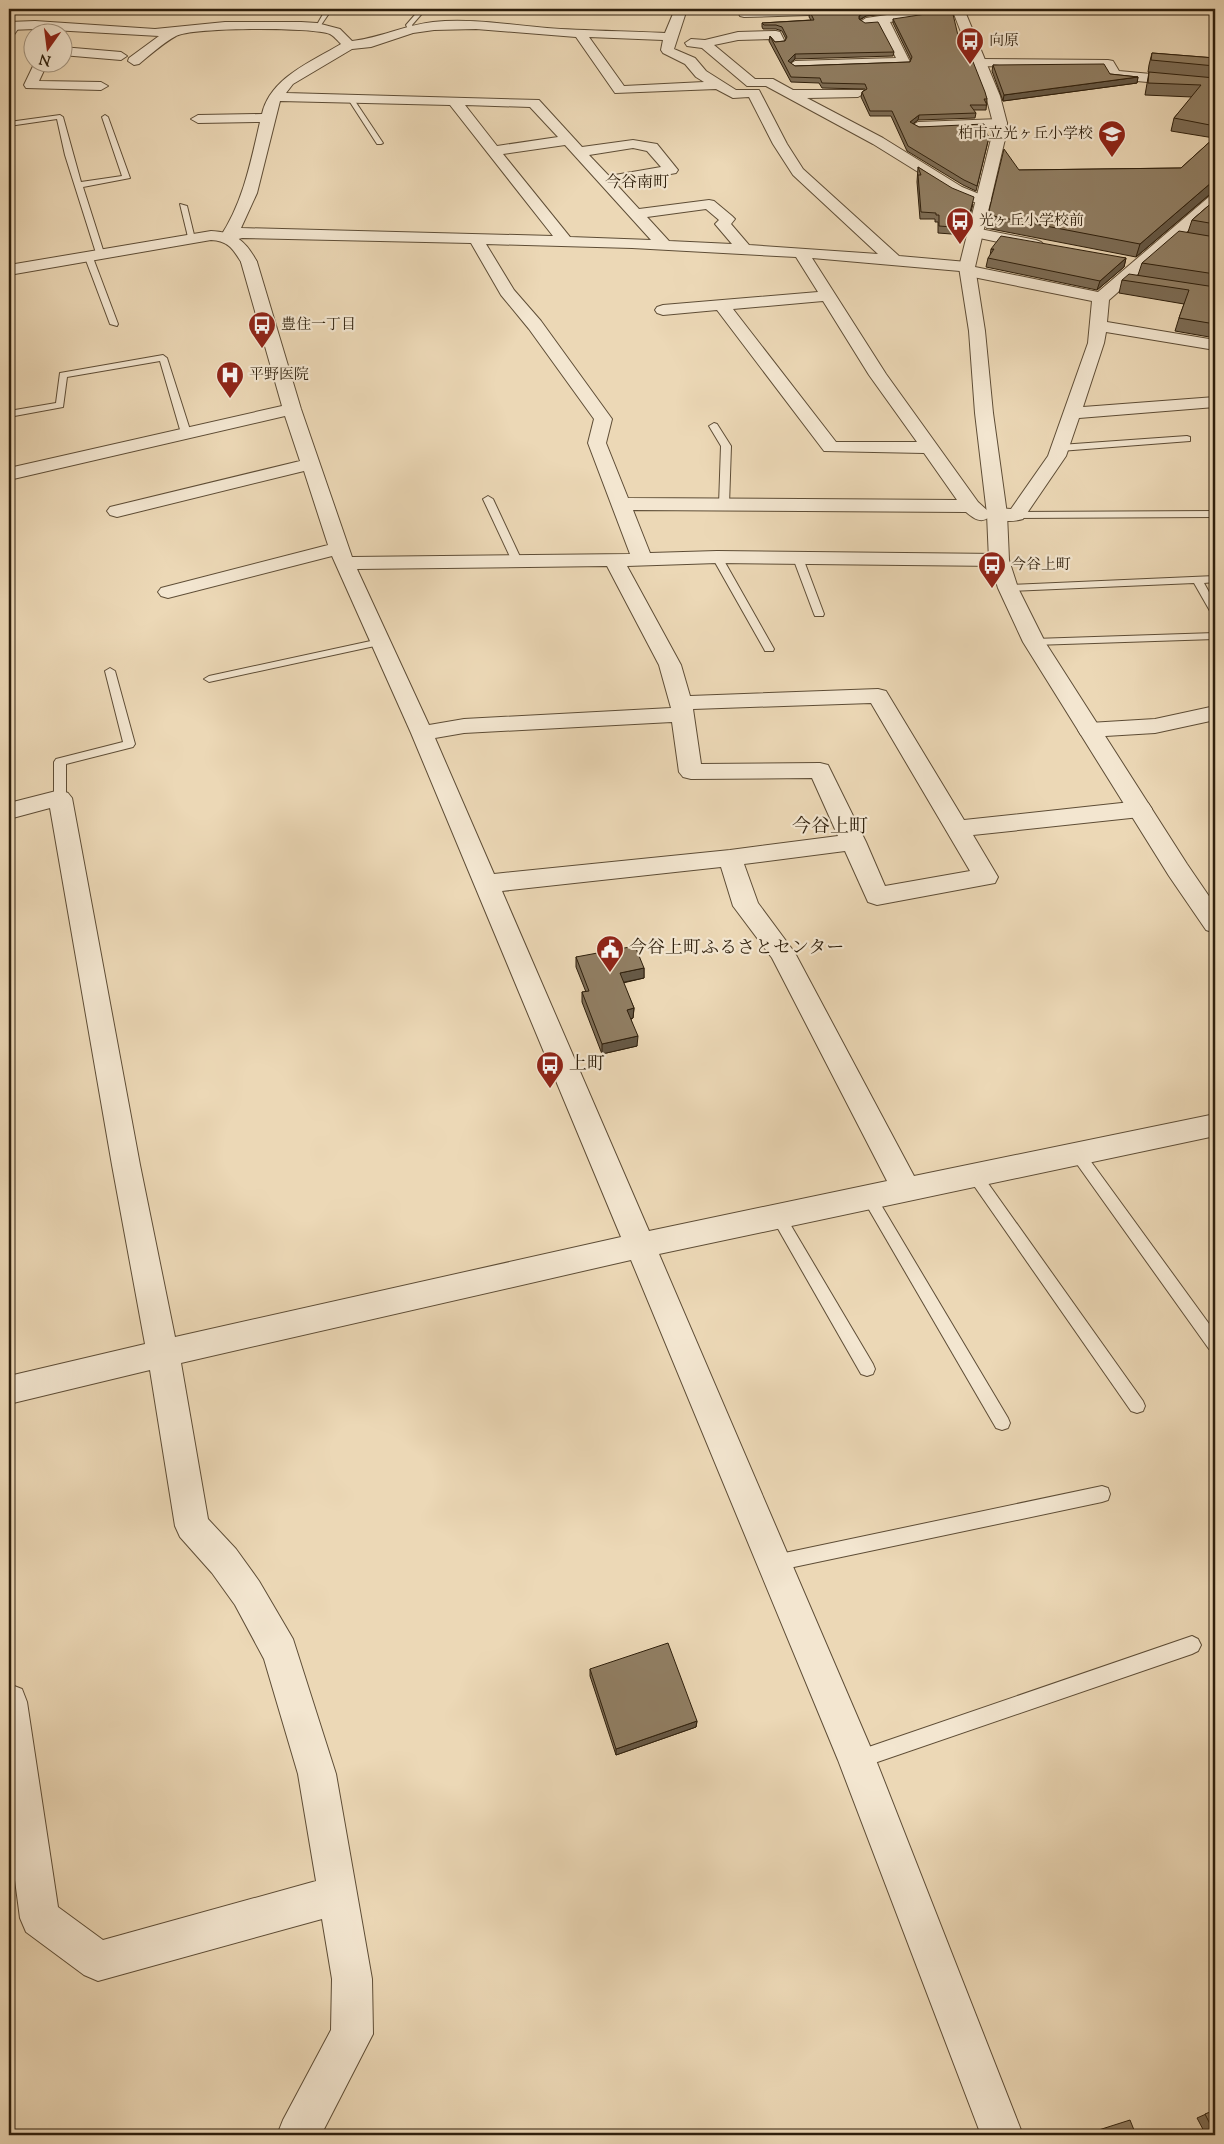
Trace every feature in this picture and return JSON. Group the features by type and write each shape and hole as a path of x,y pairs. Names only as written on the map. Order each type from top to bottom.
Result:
{"street":[{"path":"680,9 667,50 690,61 701,74 733,94 754,93 780,144 798,172 893,259"},
{"path":"743,9 744,13 873,9"},
{"path":"853,23 951,9"},
{"path":"958,9 993,96 999,129 968,269 977,332 997,523 999,560 1008,588 1034,642 1178,870 1215,924"},
{"path":"794,65 904,62 883,20"},
{"path":"228,237 236,227 245,204 271,104 288,81 349,45 371,43 411,30 442,26 476,25 705,44 738,36 776,35 779,42"},
{"path":"72,31 155,33 225,26 317,27 336,32 349,45"},
{"path":"134,60 175,30"},
{"path":"580,33 620,90 720,85"},
{"path":"705,44 752,83 768,82 878,141 957,190 984,202"},
{"path":"72,52 121,56"},
{"path":"979,63 1108,64 1114,74 1215,84"},
{"path":"37,72 31,84 101,86"},
{"path":"789,94 858,93"},
{"path":"276,97 534,103 665,246"},
{"path":"454,101 566,242"},
{"path":"198,120 268,118"},
{"path":"918,126 999,129"},
{"path":"938,138 999,129"},
{"path":"494,151 568,140"},
{"path":"579,152 633,144 652,148 671,170 605,181"},
{"path":"997,523 1016,515 1057,456 1096,343 1100,326 1101,298 1215,199"},
{"path":"635,214 709,204 727,218 723,224 745,250"},
{"path":"9,270 192,237 212,235 228,237 241,233 257,233 665,246 893,259 985,272 1101,298"},
{"path":"975,233 1053,248"},
{"path":"228,237 243,248 249,262 292,409 342,555 422,733 775,1563 857,1760 1002,2135"},
{"path":"1173,237 1190,240"},
{"path":"476,239 507,292 534,324 603,419 597,444 642,558"},
{"path":"801,253 878,374 971,506 997,523"},
{"path":"1121,260 1140,264"},
{"path":"1122,280 1141,283"},
{"path":"663,310 828,296"},
{"path":"721,305 831,447 931,448"},
{"path":"1100,326 1215,345"},
{"path":"1073,413 1215,402"},
{"path":"9,474 292,409"},
{"path":"117,511 311,464"},
{"path":"621,504 971,506"},
{"path":"168,592 342,555 517,561 717,557 999,560"},
{"path":"422,733 464,726 682,709 878,696 986,877 877,896 820,770 691,772 682,709 670,665 614,560"},
{"path":"1089,730 1155,726 1215,713"},
{"path":"9,811 60,798 126,1165 163,1353 192,1526 224,1561 247,1593 280,1652 317,1774 352,1979 352,2034 298,2135"},
{"path":"959,829 1140,809"},
{"path":"485,884 730,858 854,842"},
{"path":"730,858 746,906 782,953 906,1189"},
{"path":"9,1390 163,1353 639,1246 906,1189 1079,1156 1215,1125"},
{"path":"9,1702 40,1918 98,1961 338,1895"}],"lane":[{"path":"317,27 329,9"},
{"path":"411,30 409,25 423,9"},
{"path":"9,38 13,26"},
{"path":"351,99 379,143"},
{"path":"9,124 60,117 94,254 114,324"},
{"path":"78,185 126,178 105,117"},
{"path":"183,206 192,237"},
{"path":"9,414 60,405 63,375 163,358 186,433"},
{"path":"714,426 726,446 724,505"},
{"path":"1060,448 1187,439"},
{"path":"488,499 517,561"},
{"path":"1016,515 1215,514"},
{"path":"717,557 769,649"},
{"path":"798,558 819,614"},
{"path":"1008,588 1215,579"},
{"path":"1197,580 1215,611"},
{"path":"1034,642 1215,636"},
{"path":"209,678 380,642"},
{"path":"60,798 60,762 129,744 110,671"},
{"path":"1079,1156 1215,1344"},
{"path":"975,1176 1137,1406"},
{"path":"869,1197 1002,1423"},
{"path":"778,1216 867,1369"},
{"path":"775,1563 1102,1494"},
{"path":"857,1760 1192,1645"}],"building":[{"path":"891,9 866,12 859,16 859,19 865,23 878,22 894,52 795,54 788,61 795,66 910,62 912,57 893,19 952,10 960,44 966,44 985,92 987,99 984,99 987,105 970,105 976,113 919,115 910,122 919,127 984,124 986,128 982,128 989,137 977,186 908,146 892,111 870,111 862,92 867,89 865,84 822,83 820,78 791,77 770,36 775,42 785,41 787,37 782,27 764,25 762,23 814,20 810,12"},
{"path":"1152,53 1215,58 1215,66 1151,60"},
{"path":"1104,64 1110,74 1138,77 1004,95 993,65"},
{"path":"1149,72 1215,78 1215,126 1174,118 1201,85 1148,83"},
{"path":"1215,137 1215,181 1140,244 988,215 1004,149 1019,170 1181,168"},
{"path":"918,167 952,188 974,197 966,228 939,226 939,215 921,212 918,175 921,175"},
{"path":"1215,200 1215,224 1192,220"},
{"path":"1179,231 1215,237 1215,274 1142,263"},
{"path":"1001,236 1126,258 1100,281 988,258 994,249 991,249"},
{"path":"1129,274 1215,287 1215,324 1179,318 1189,290 1122,280"},
{"path":"635,946 644,968 620,973 634,1008 627,1010 638,1036 602,1044 582,992 589,991 576,957"},
{"path":"668,1643 697,1721 616,1749 590,1669"},
{"path":"1215,2110 1215,2134 1205,2114"},
{"path":"1130,2120 1136,2135 1083,2135"}],"place":[{"name":"向原","path":"970,65"},
{"name":"柏市立光ヶ丘小学校","path":"1112,158"},
{"name":"光ヶ丘小学校前","path":"960,245"},
{"name":"豊住一丁目","path":"262,349"},
{"name":"平野医院","path":"230,399"},
{"name":"今谷上町","path":"992,589"},
{"name":"今谷上町ふるさとセンター","path":"610,973"},
{"name":"上町","path":"550,1089"}],"district":[{"name":"今谷南町","path":"637,183"},
{"name":"今谷上町","path":"830,827"}]}
